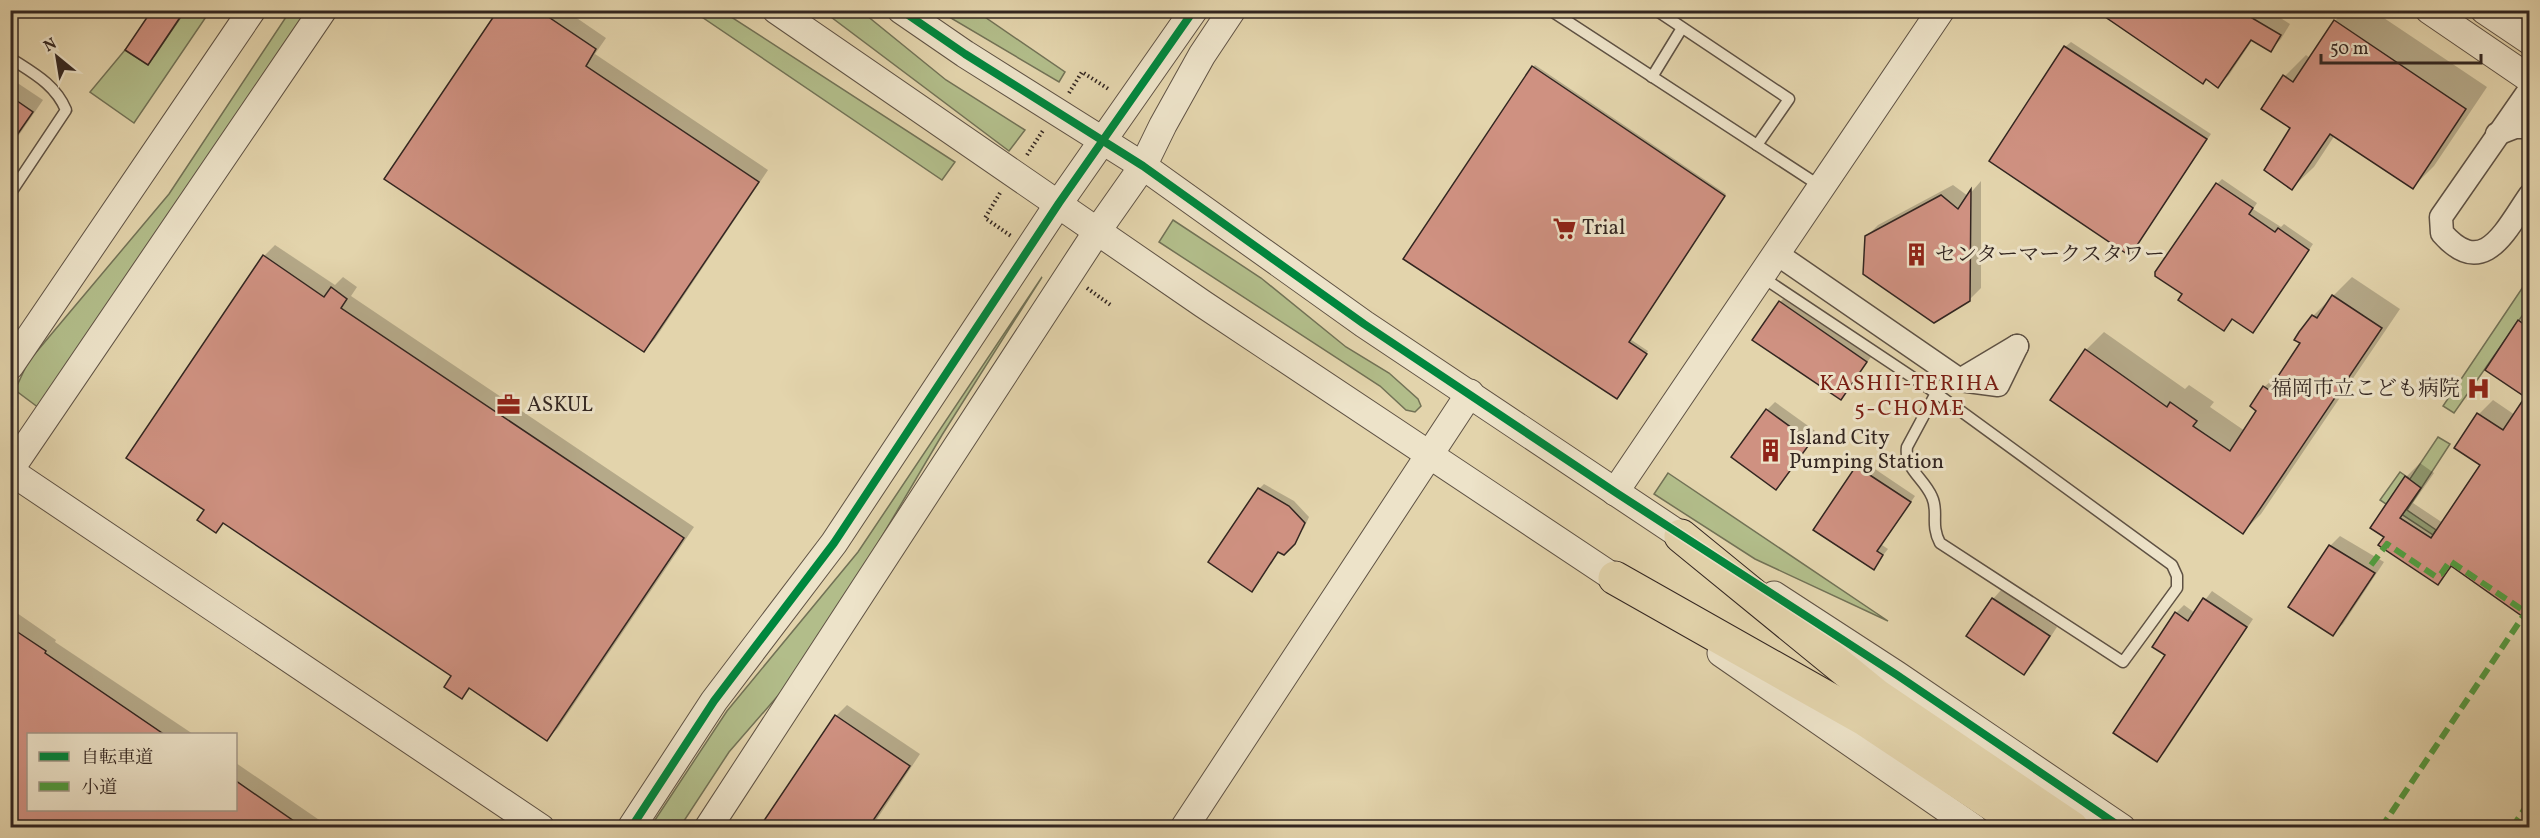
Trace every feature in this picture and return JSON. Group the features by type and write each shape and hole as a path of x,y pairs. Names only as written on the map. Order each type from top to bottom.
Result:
{"highway":[{"path":"1681,536 1872,708 2028,828"},
{"path":"1615,578 1872,708 2072,828"}],"street":[{"path":"10,366 252,10"},
{"path":"324,10 10,471 541,828"},
{"path":"776,10 1430,457 1615,578 1974,828"},
{"path":"901,10 964,54 1143,166 1364,324 1681,536 1887,668 2122,828"},
{"path":"631,828 714,701 834,543 1059,203 1194,10"},
{"path":"708,828 1098,230 1143,166 1202,55 1232,10"},
{"path":"1615,492 1823,188 1941,10"},
{"path":"2429,10 2529,79"},
{"path":"2484,10 2529,41"},
{"path":"2529,89 2441,217 2442,233 2459,250 2473,254 2487,250 2497,242 2529,196"},
{"path":"2497,134 2515,127 2529,127"},
{"path":"1777,254 1960,380"},
{"path":"1184,828 1470,393"}],"lane":[{"path":"1550,10 1823,188"},
{"path":"1656,10 1789,99 1757,145"},
{"path":"1652,76 1682,28"},
{"path":"10,58 49,84 60,95 66,110 10,194"},
{"path":"1762,277 1936,393 2172,565 2177,576 2177,588 2123,662 1940,543 1934,531 1932,496 1907,463 1906,455 1907,447 1936,393"}],"green space":[{"path":"185,11 210,11 134,123 90,92 125,50 148,65"},
{"path":"290,11 309,11 39,408 15,390 28,362 169,194"},
{"path":"693,11 722,11 955,162 942,180"},
{"path":"823,11 861,11 946,80 1025,130 1009,151"},
{"path":"939,11 976,11 1065,72 1059,82"},
{"path":"1173,220 1261,278 1346,347 1389,373 1418,399 1421,406 1415,412 1406,410 1380,386 1159,242"},
{"path":"1042,277 942,435 868,560 782,691 729,752 680,827 660,827 653,823 727,711 858,552"},
{"path":"2529,278 2529,306 2454,413 2443,406"},
{"path":"2438,437 2450,444 2407,510 2436,530 2433,535 2380,500 2400,472 2410,479"},
{"path":"1668,473 1888,621 1755,559 1654,494"}],"building":[{"path":"152,10 185,10 148,65 125,50"},
{"path":"498,10 538,10 596,49 586,66 759,182 644,352 384,179"},
{"path":"2095,10 2258,10 2252,18 2281,35 2271,52 2251,40 2218,88 2206,79 2203,84"},
{"path":"2334,20 2466,109 2413,189 2330,134 2292,190 2264,170 2290,128 2261,109 2283,75 2293,82"},
{"path":"2064,46 2207,139 2130,256 1989,161"},
{"name":"Trial","path":"1532,66 1725,196 1629,342 1647,354 1617,399 1403,259"},
{"path":"10,96 33,112 10,145"},
{"path":"2216,183 2253,208 2249,214 2275,232 2278,228 2309,250 2253,333 2232,319 2224,331 2178,300 2182,294 2155,276 2155,272"},
{"name":"センターマークスタワー","path":"1971,189 1970,301 1934,323 1863,274 1865,236 1941,195 1958,209"},
{"path":"263,255 324,297 331,287 347,299 341,308 684,538 547,741 469,688 462,699 444,687 451,676 223,523 216,533 197,520 204,510 126,458"},
{"path":"2332,295 2382,328 2243,534 2050,400 2085,349 2167,407 2170,402 2197,421 2193,426 2230,451 2256,411 2250,406 2263,386 2269,390 2300,343 2294,340 2299,332 2312,315 2317,318"},
{"path":"1779,301 1867,362 1841,400 1752,340"},
{"path":"2518,320 2529,328 2529,621 2451,566 2438,585 2378,545 2384,537 2370,528 2405,476 2421,488 2400,518 2431,538 2480,465 2454,448 2477,413 2503,430 2525,397 2485,370"},
{"name":"Island City Pumping Station","path":"1766,409 1811,442 1776,490 1731,457"},
{"path":"1856,466 1911,502 1877,551 1883,555 1874,570 1813,530"},
{"path":"1258,488 1289,506 1305,523 1295,544 1284,555 1278,552 1252,592 1208,562"},
{"path":"2329,545 2375,573 2333,636 2288,607"},
{"path":"1992,598 2050,636 2024,675 1966,636"},
{"path":"2203,598 2247,627 2157,762 2113,733 2165,655 2152,647 2175,612 2188,621"},
{"path":"10,627 162,733 27,733 27,811 237,811 237,782 304,828 10,828"},
{"path":"835,715 910,766 868,828 759,828"}],"marked path":[{"path":"2371,565 2387,544 2435,576 2441,574 2450,561 2530,615"},
{"path":"2381,828 2526,612"},
{"path":"2512,828 2530,801"}],"cycle path":[{"path":"901,10 965,54 1143,166 1364,324 1615,492 1897,675 2122,828"},
{"path":"631,828 714,701 834,543 1059,203 1194,10"}],"place":[{"name":"Trial","path":"1564,228"},
{"name":"センターマークスタワー","path":"1917,255"},
{"name":"福岡市立こども病院","path":"2478,389"},
{"name":"ASKUL","path":"509,405"},
{"name":"Island City Pumping Station","path":"1771,450"}],"district":[{"name":"KASHII-TERIHA 5-CHOME","path":"1910,396"}]}
